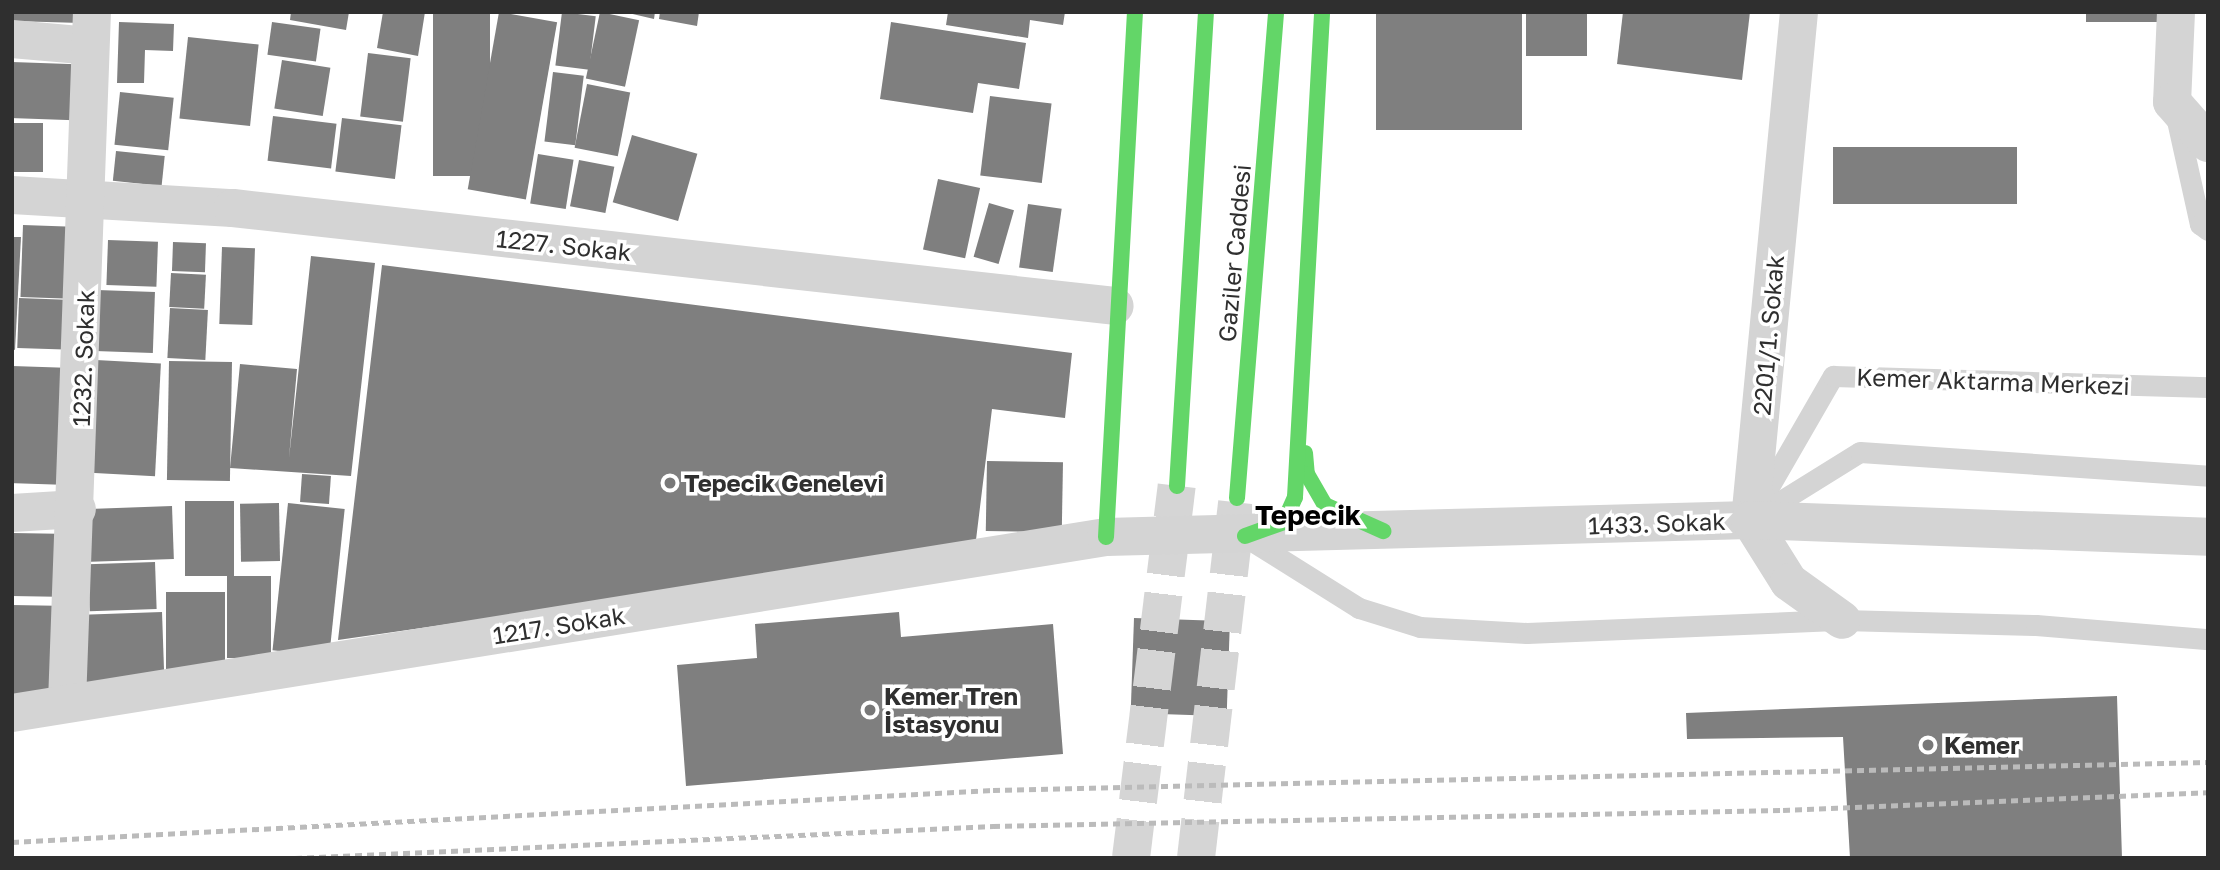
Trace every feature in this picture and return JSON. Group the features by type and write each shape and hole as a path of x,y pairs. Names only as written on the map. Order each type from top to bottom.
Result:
{"street":[{"path":"1106,537 1115,306 1135,12"},
{"name":"Gaziler Caddesi","path":"1177,486 1206,12"},
{"name":"Gaziler Caddesi","path":"1237,498 1276,12"},
{"path":"1245,536 1284,522 1295,496 1302,428 1322,12"},
{"name":"2201/1. Sokak","path":"1750,520 1799,12"},
{"path":"2176,12 2172,102 2208,143"},
{"path":"12,39 91,29"},
{"name":"1232. Sokak","path":"66,703 77,509 89,199 91,29"},
{"name":"1227. Sokak","path":"12,195 233,208 1115,306"},
{"path":"1302,428 1307,474 1325,505 1383,531"},
{"path":"12,513 77,509"},
{"path":"1750,520 1788,582 1842,621"},
{"name":"1433. Sokak","path":"1106,537 1245,536 1750,520 2208,537"},
{"name":"1217. Sokak","path":"12,713 1106,537"}],"lane":[{"path":"2172,102 2200,223 2208,230"},
{"name":"Kemer Aktarma Merkezi","path":"1750,520 1833,376 2208,387"},
{"path":"1750,520 1860,452 2208,476"},
{"path":"1245,536 1359,608 1420,626 1528,633 1842,621 2036,625 2208,639"}],"building":[{"path":"12,12 81,12 81,23 12,21"},
{"path":"291,12 349,12 346,30 290,20"},
{"path":"383,12 425,12 418,56 377,48"},
{"path":"433,12 490,12 490,176 433,176"},
{"path":"499,12 557,22 526,200 468,189"},
{"path":"562,12 596,16 589,70 555,66"},
{"path":"600,12 639,20 625,87 586,79"},
{"path":"624,12 655,12 654,19"},
{"path":"660,12 699,12 697,26 659,19"},
{"path":"948,12 1065,12 1063,25 1030,20 1028,38 946,25"},
{"path":"1376,12 1522,12 1522,130 1376,130"},
{"path":"1526,12 1587,12 1587,56 1526,56"},
{"path":"1623,12 1750,12 1742,80 1617,64"},
{"path":"2086,12 2158,12 2158,22 2086,22"},
{"path":"119,22 174,24 173,51 145,50 144,83 117,83"},
{"path":"272,22 321,29 316,61 267,55"},
{"path":"891,22 1026,43 1019,89 978,83 973,113 880,99"},
{"path":"188,37 259,44 250,126 179,119"},
{"path":"368,53 411,58 403,122 360,117"},
{"path":"282,60 330,68 323,116 274,108"},
{"path":"12,62 76,64 74,120 12,118"},
{"path":"553,72 584,76 575,145 544,141"},
{"path":"587,84 630,92 618,156 575,148"},
{"path":"120,92 174,98 168,150 114,145"},
{"path":"990,96 1052,104 1042,183 980,175"},
{"path":"273,116 337,124 331,168 268,161"},
{"path":"342,118 402,125 395,179 335,172"},
{"path":"12,123 43,123 43,172 12,172"},
{"path":"632,135 697,154 678,221 613,202"},
{"path":"1833,147 2017,147 2017,204 1833,204"},
{"path":"116,151 165,156 162,186 113,181"},
{"path":"538,154 574,160 566,209 530,203"},
{"path":"579,160 614,167 605,213 570,206"},
{"path":"938,179 980,188 965,258 923,249"},
{"path":"989,203 1014,210 999,264 974,257"},
{"path":"1028,204 1062,209 1053,272 1019,267"},
{"path":"23,225 73,227 70,299 20,297"},
{"path":"12,237 21,237 15,350 12,349"},
{"path":"108,240 158,242 156,287 106,285"},
{"path":"173,242 206,243 205,272 172,271"},
{"path":"222,247 255,248 252,325 219,324"},
{"path":"311,256 375,263 351,476 230,468 240,364 297,369 289,458"},
{"name":"Tepecik Genelevi","path":"382,265 1072,353 1065,418 992,409 975,548 338,640"},
{"path":"171,273 206,275 204,309 169,307"},
{"path":"97,290 155,292 153,353 95,351"},
{"path":"19,298 66,300 64,350 17,348"},
{"path":"170,308 208,310 205,360 167,358"},
{"path":"96,360 161,363 155,476 90,473"},
{"path":"169,361 232,362 230,481 167,480"},
{"path":"12,366 65,368 61,485 12,483"},
{"path":"987,461 1063,462 1062,532 986,531"},
{"path":"302,474 331,476 329,504 300,502"},
{"path":"185,501 234,501 234,576 185,576"},
{"path":"279,503 280,561 241,562 240,504"},
{"path":"288,503 345,509 329,656 273,650"},
{"path":"172,506 174,559 91,562 89,509"},
{"path":"12,533 57,534 56,597 12,596"},
{"path":"155,562 157,609 90,611 88,564"},
{"path":"227,576 271,576 271,658 227,658"},
{"path":"166,592 225,592 225,677 166,677"},
{"path":"12,605 55,606 53,702 12,701"},
{"path":"162,612 164,683 79,686 76,615"},
{"name":"Kemer Tren İstasyonu","path":"899,612 901,637 1053,624 1063,754 686,786 677,665 757,658 755,624"},
{"path":"1134,618 1230,621 1227,716 1131,713"},
{"path":"2117,696 2122,858 1850,858 1843,737 1687,739 1686,713"}],"tunnel":[{"path":"1131,858 1177,486"},
{"path":"1196,858 1237,502"}],"railway":[{"path":"12,842 993,790 2208,762"},
{"path":"295,858 993,826 1783,810 2208,792"}],"traffic: fast":[{"path":"1106,537 1135,12"},
{"path":"1177,486 1206,12"},
{"path":"1237,498 1276,12"},
{"path":"1245,536 1284,522 1295,497 1322,12"},
{"path":"1305,453 1307,474 1325,505 1383,531"}],"place":[{"name":"Tepecik Genelevi","path":"670,483"},
{"name":"Kemer Tren İstasyonu","path":"870,710"},
{"name":"Kemer","path":"1928,745"}],"district":[{"name":"Tepecik","path":"1308,515"}]}
